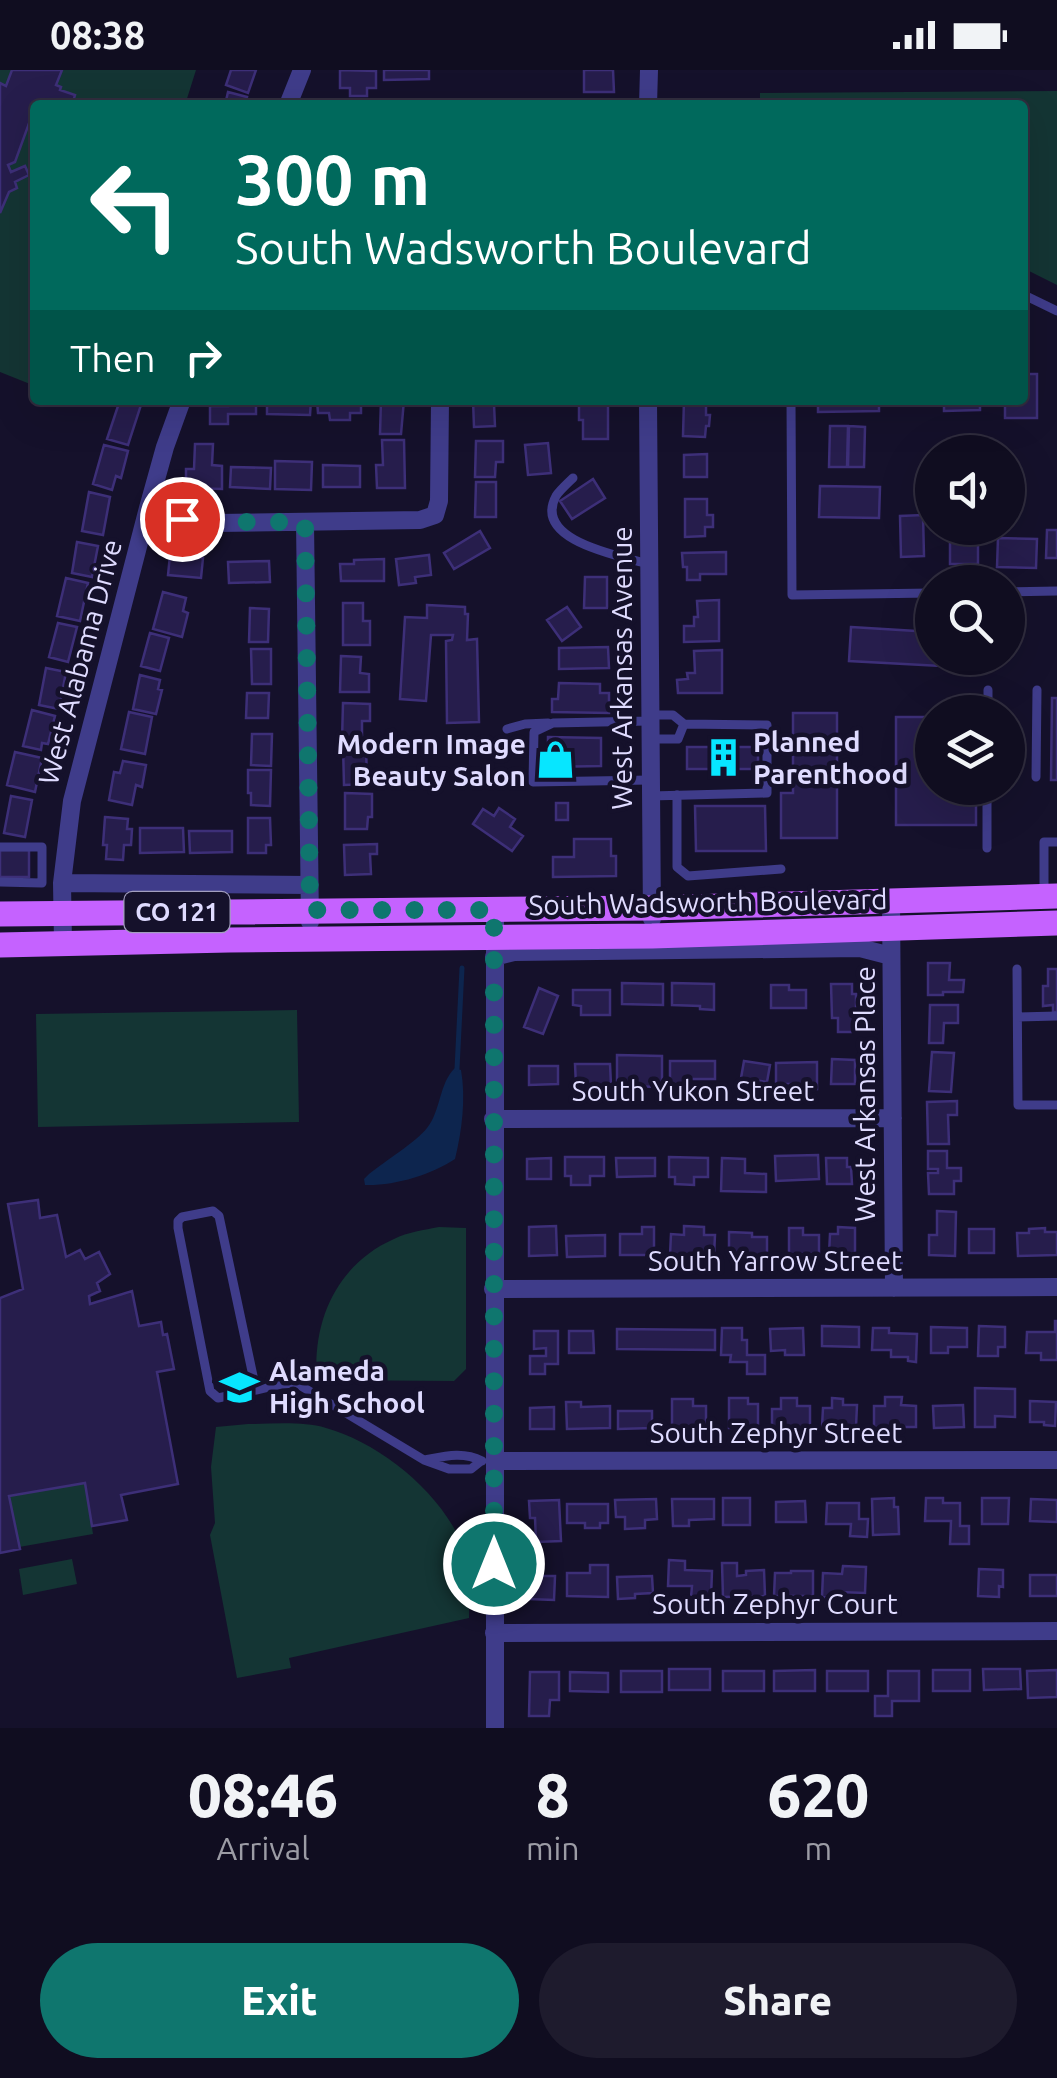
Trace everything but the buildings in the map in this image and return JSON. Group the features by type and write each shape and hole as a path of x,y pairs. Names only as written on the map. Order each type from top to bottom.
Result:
{"main road":[{"name":"South Wadsworth Boulevard","path":"0,914 310,898 494,910 652,908 890,900 1051,886"},
{"name":"South Wadsworth Boulevard","path":"0,945 310,940 494,947 652,936 1057,923"}],"street":[{"path":"290,100 302,70"},
{"path":"648,70 648,100"},
{"name":"West Alabama Drive","path":"63,944 62,883 72,801 148,508 180,405"},
{"path":"148,508 182,519 216,522 420,520 435,515 439,502 440,405"},
{"name":"West Arkansas Avenue","path":"648,405 652,936"},
{"path":"305,522 310,940"},
{"name":"South Wadsworth Boulevard","path":"62,883 310,898"},
{"name":"West Arkansas Place","path":"890,900 894,1288"},
{"path":"494,910 493,1289 488,1461 495,1728"},
{"name":"South Wadsworth Boulevard","path":"494,947 514,952 860,948 891,956"},
{"name":"South Yukon Street","path":"493,1119 892,1118"},
{"name":"South Yarrow Street","path":"493,1289 1057,1287"},
{"name":"South Zephyr Street","path":"488,1461 1057,1460"},
{"name":"South Zephyr Court","path":"494,1632 1057,1631"}],"lane":[{"path":"1028,297 1057,311"},
{"path":"791,405 792,594 915,592"},
{"path":"573,478 556,496 552,512 559,528 579,544 648,564"},
{"path":"1025,592 1057,591"},
{"path":"988,690 988,695"},
{"path":"1036,777 1037,690"},
{"path":"507,729 553,723 649,725 673,714 684,724 767,725 767,793 677,795 650,788 533,782 534,732 553,723"},
{"path":"649,725 678,740 684,724"},
{"path":"677,795 677,868 688,876 781,870"},
{"path":"986,848 987,805"},
{"path":"1051,886 1044,842 1057,842"},
{"path":"0,848 64,857"},
{"path":"0,882 42,883 42,852"},
{"path":"1017,969 1018,1105 1057,1105"},
{"path":"1018,1016 1057,1016"},
{"path":"256,1390 219,1216 213,1212 182,1217 178,1228 210,1392 218,1398 296,1383 424,1460 470,1454 488,1461"}],"green space":[{"path":"0,70 196,70 187,100 30,100 30,384 0,372"},
{"path":"1057,91 1057,285 1028,270 1028,100 760,100 760,93"},
{"path":"297,1010 299,1122 38,1127 36,1014"},
{"path":"439,1227 466,1228 466,1369 454,1381 317,1380 324,1316 343,1279 357,1263 394,1239"},
{"path":"248,1424 326,1428 371,1447 414,1479 448,1518 460,1540 469,1570 469,1618 289,1658 291,1668 237,1678 210,1535 215,1523 211,1467 216,1427"},
{"path":"85,1483 93,1534 19,1547 9,1496"},
{"path":"72,1559 77,1584 23,1595 19,1569"}],"water":[{"path":"455,1068 461,1070 463,1092 455,1159 412,1178 365,1185 369,1174 427,1128"}],"waterway":[{"path":"457,1069 462,968"}],"place":[{"name":"Planned Parenthood","path":"723,758"},
{"name":"Modern Image Beauty Salon","path":"556,760"},
{"name":"Alameda High School","path":"239,1387"}],"route":[{"path":"182,519 305,522 310,910 494,910 494,1564"}]}
